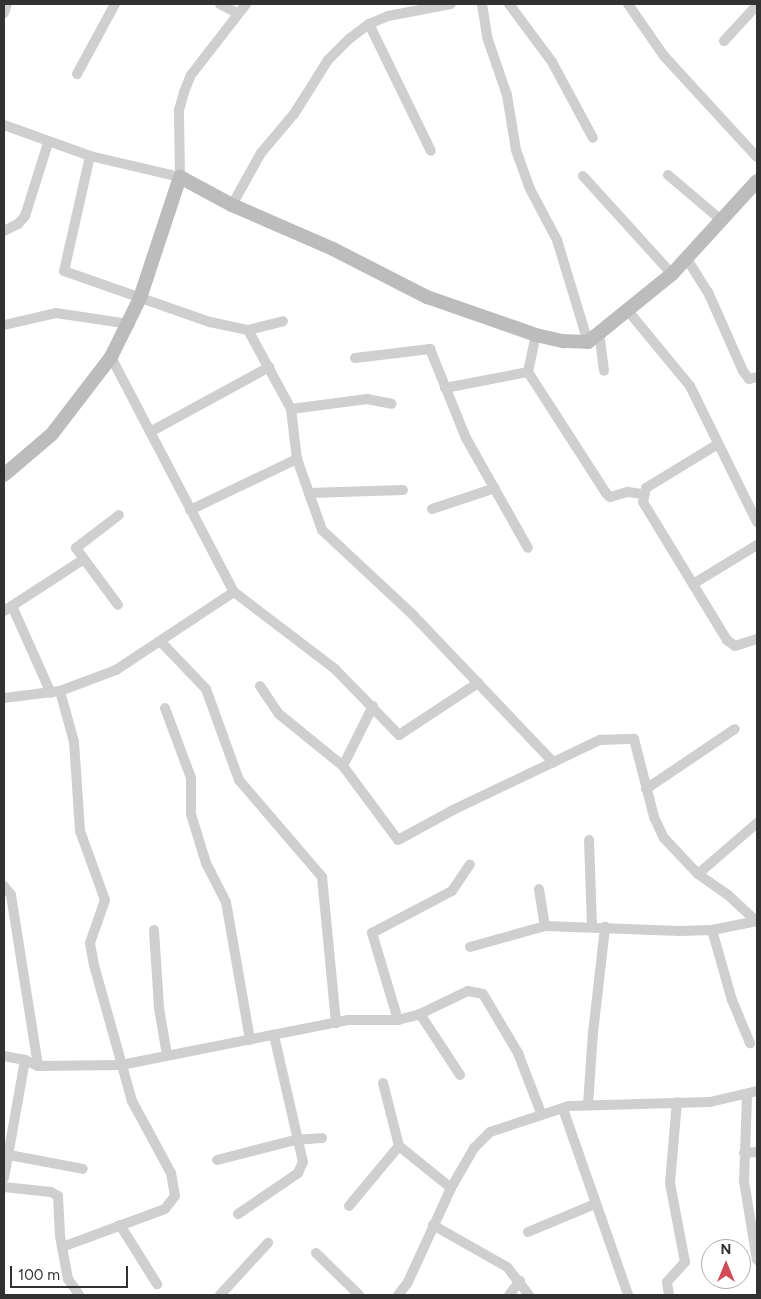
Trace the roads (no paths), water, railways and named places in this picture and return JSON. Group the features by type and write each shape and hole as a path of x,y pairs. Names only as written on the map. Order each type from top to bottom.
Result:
{"street":[{"path":"4,13 7,4"},
{"path":"77,74 115,4"},
{"path":"220,4 237,13"},
{"path":"4,475 52,434 112,357 130,324 180,177 180,110 184,92 191,75 237,13 246,4"},
{"path":"232,205 261,153 294,114 328,60 369,24 405,10 451,4"},
{"path":"482,4 487,37 507,95 516,150 530,188 557,240 588,342"},
{"path":"509,4 552,62 593,138"},
{"path":"628,4 664,56 757,157"},
{"path":"724,41 757,5"},
{"path":"369,24 431,151"},
{"path":"4,125 48,143 90,156 180,177 232,205 333,249 427,297 536,335 563,341 588,342 599,331 629,312 687,259 757,181"},
{"path":"4,231 24,216 48,143"},
{"path":"90,156 64,271 210,322 248,330 283,321"},
{"path":"668,175 721,220"},
{"path":"583,176 672,274"},
{"path":"687,259 708,292 743,371 749,379 757,376"},
{"path":"629,312 690,386 757,522"},
{"path":"4,325 56,314 130,324"},
{"path":"248,330 291,409 297,459 322,530 413,615 554,764"},
{"path":"599,331 604,371"},
{"path":"536,335 528,372 606,493 610,497 628,492 643,494"},
{"path":"355,358 430,349 466,438 528,548"},
{"path":"112,357 234,592 335,669 373,706 399,735 478,683"},
{"path":"150,432 269,367"},
{"path":"445,388 528,372"},
{"path":"291,409 367,400 392,404"},
{"path":"718,444 646,488 643,494 643,502 728,640 736,646 757,639"},
{"path":"190,510 297,459"},
{"path":"432,509 495,488"},
{"path":"309,493 403,490"},
{"path":"118,605 76,548 119,515"},
{"path":"693,584 757,546"},
{"path":"62,1247 165,1209 175,1196 171,1173 132,1100 121,1065 90,943 105,900 80,830 74,742 55,692 8,609 84,559"},
{"path":"4,698 55,692 116,670 234,592"},
{"path":"161,642 206,688 239,780 322,877 336,1024"},
{"path":"260,686 278,714 343,766 398,840 453,810 554,764 600,740 634,739 646,788 664,838 698,874 728,894 757,921"},
{"path":"343,766 373,706"},
{"path":"165,708 191,778 191,814 206,862 226,902 250,1040"},
{"path":"646,788 735,729"},
{"path":"698,874 757,823"},
{"path":"589,840 592,926"},
{"path":"398,1020 372,933 452,891 470,864"},
{"path":"4,886 11,895 38,1066"},
{"path":"539,889 545,926"},
{"path":"470,947 545,926 712,930 757,921"},
{"path":"588,1104 592,1033 606,927"},
{"path":"154,930 159,1008 167,1055"},
{"path":"712,930 732,1000 750,1043"},
{"path":"4,1056 25,1060 38,1066 121,1065 336,1024 398,1020 420,1014 468,991 483,994 518,1053 541,1113"},
{"path":"420,1014 460,1075"},
{"path":"238,1214 298,1173 302,1162 274,1035"},
{"path":"4,1178 25,1060"},
{"path":"383,1083 399,1146 451,1188"},
{"path":"398,1295 408,1282 451,1188 482,1138 490,1132 541,1113 588,1104 710,1102 746,1096 757,1091"},
{"path":"746,1096 744,1153 757,1260"},
{"path":"669,1295 667,1282 684,1262 670,1183 677,1102"},
{"path":"563,1109 628,1295"},
{"path":"217,1160 296,1140 322,1138"},
{"path":"349,1206 399,1146"},
{"path":"744,1153 757,1152"},
{"path":"9,1155 83,1169"},
{"path":"5,1188 51,1192 58,1196 62,1247 68,1279 79,1295"},
{"path":"528,1232 595,1204"},
{"path":"120,1225 157,1284"},
{"path":"433,1226 507,1268 520,1280 529,1295"},
{"path":"220,1295 268,1243"},
{"path":"316,1253 359,1295"},
{"path":"509,1295 520,1280"}]}
